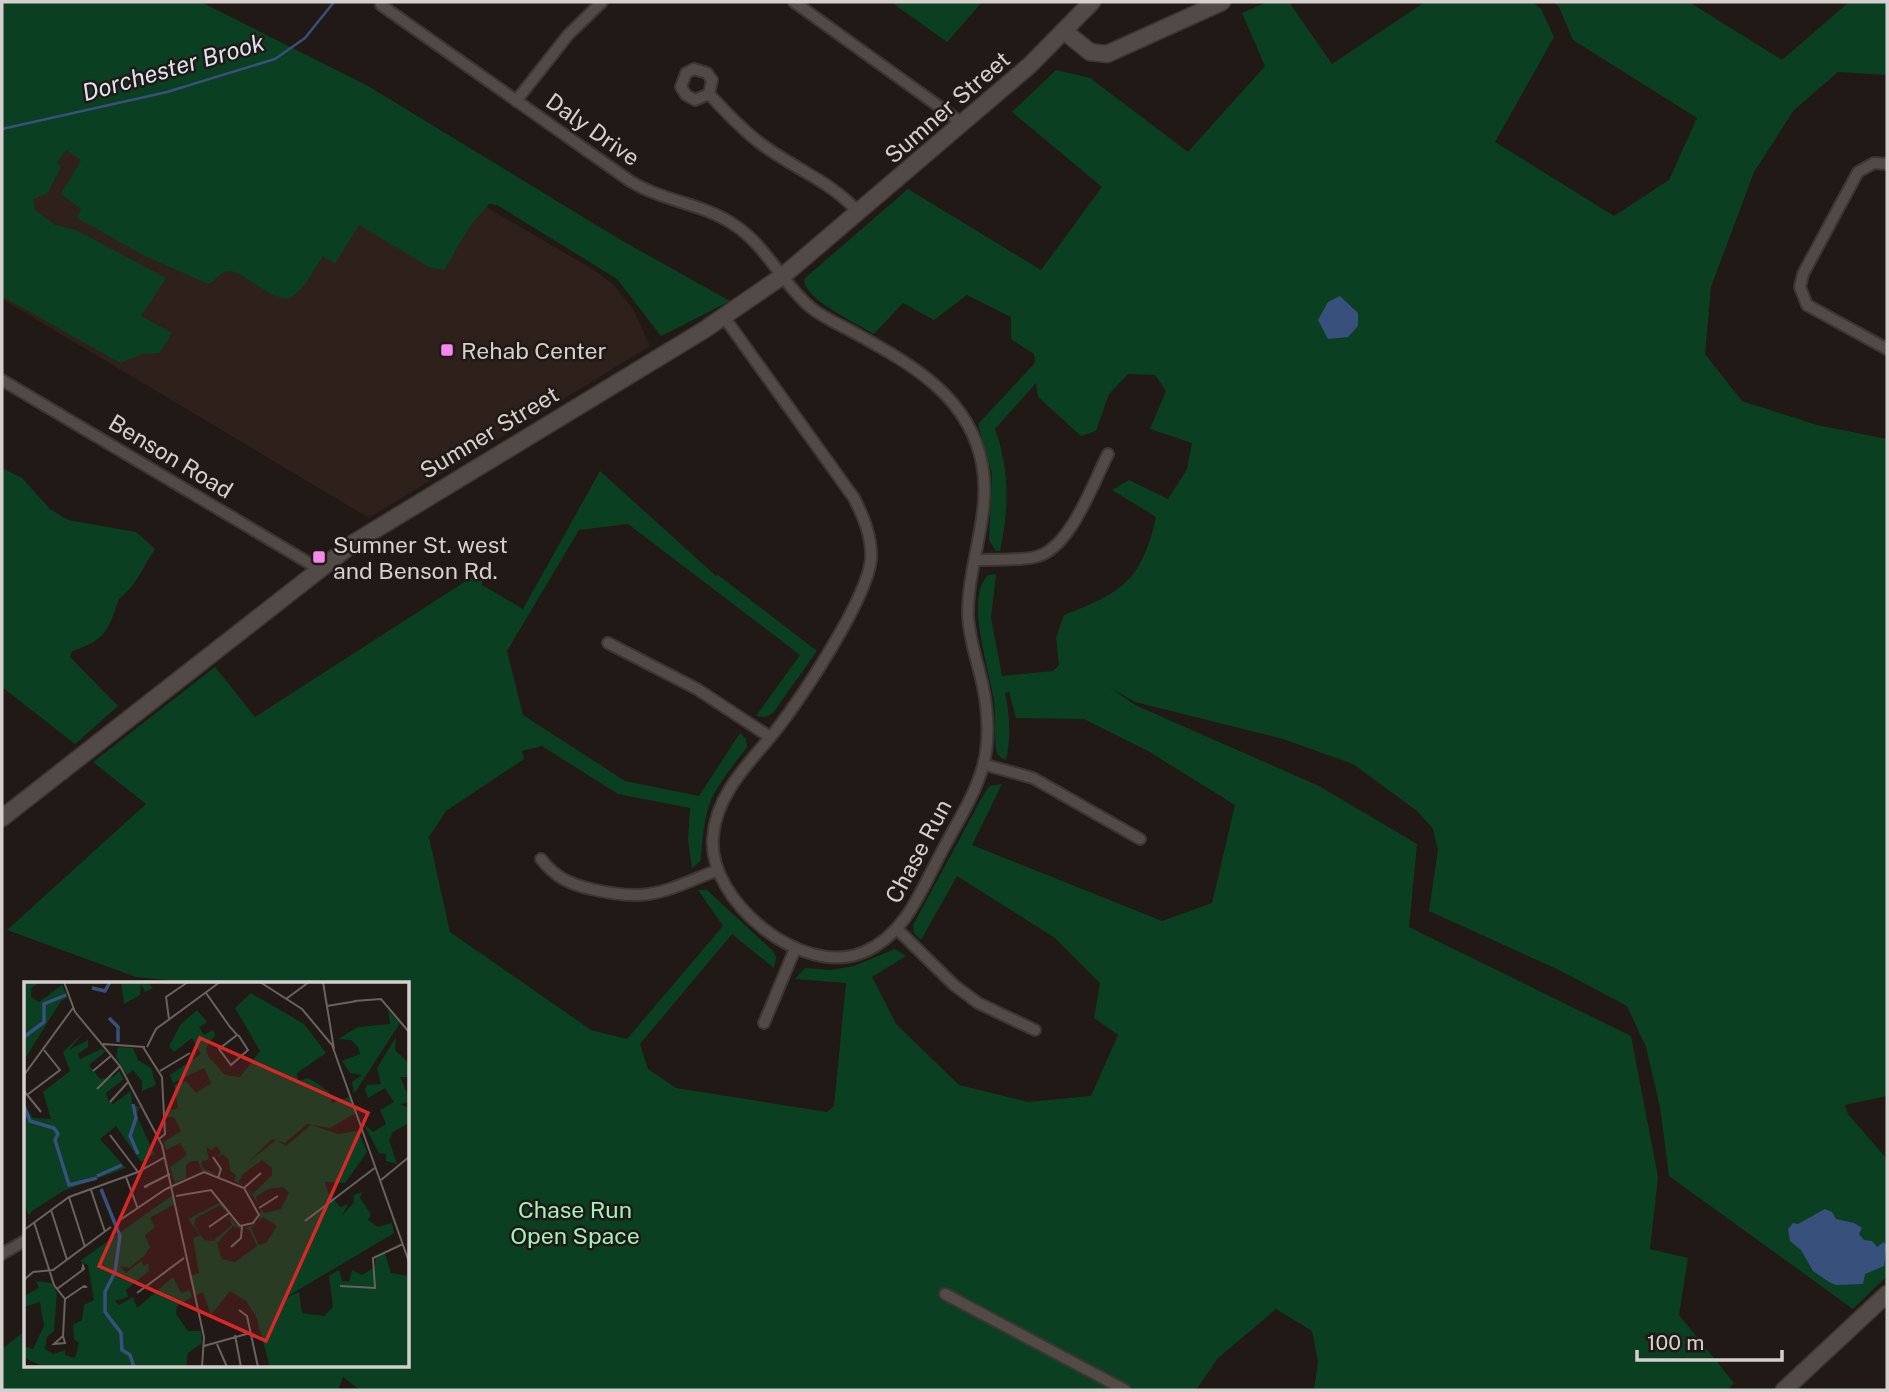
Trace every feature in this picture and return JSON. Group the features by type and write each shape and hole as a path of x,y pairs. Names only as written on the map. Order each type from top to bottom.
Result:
{"main road":[{"name":"Sumner Street","path":"2,818 320,569 394,517 724,317 784,275 859,214 962,123 1064,31 1092,2"},
{"path":"1064,31 1090,52 1107,54 1222,2"},
{"path":"1784,1390 1887,1294"}],"street":[{"path":"516,100 568,35 602,2"},
{"path":"793,2 962,123"},
{"name":"Daly Drive","path":"381,5 638,186 715,214 734,225 784,275"},
{"path":"709,94 760,144 836,190 859,214"},
{"path":"1887,164 1874,163 1858,172 1803,275 1800,287 1807,305 1887,349"},
{"name":"Chase Run","path":"724,317 847,487 870,539 869,571 825,659 733,784 719,812 713,836 718,870 727,889 745,910 775,937 794,949 817,956 848,957 866,951 897,929 909,915 986,765 987,718 968,620 984,480 976,443 958,410 925,374 811,307 784,275"},
{"name":"Benson Road","path":"2,380 320,569"},
{"path":"975,560 1037,557 1050,551 1063,539 1108,454"},
{"path":"608,643 697,689 770,737"},
{"path":"986,765 1033,778 1140,839"},
{"path":"541,859 567,882 630,897 655,894 718,870"},
{"path":"897,929 967,995 989,1010 1035,1030"},
{"path":"764,1023 794,949"},
{"path":"3,1252 24,1241"},
{"path":"945,1294 1125,1390"}],"shaded area":[{"path":"218,50 594,270 614,285 633,309 650,346 369,518 2,299 2,109"}],"green space":[{"path":"2,2 201,2 368,86 619,239 730,301 661,336 617,279 497,205 489,204 471,225 444,270 429,267 359,225 335,264 323,256 306,283 293,296 278,297 229,271 211,283 206,283 141,254 77,218 81,209 61,194 81,160 66,150 57,163 61,167 47,194 33,199 35,210 55,225 76,230 166,278 141,316 172,333 159,353 142,354 120,363 2,296"},
{"path":"891,2 982,2 947,42"},
{"name":"Chase Run Open Space","path":"1267,2 1289,2 1332,64 1425,2 1533,2 1541,9 1554,37 1495,142 1614,216 1669,180 1697,118 1573,40 1559,7 1554,2 1689,2 1782,60 1849,2 1887,2 1887,75 1838,72 1794,110 1754,172 1711,287 1705,354 1742,401 1817,425 1887,439 1887,1096 1845,1105 1848,1114 1887,1159 1887,1276 1853,1309 1669,1176 1660,1107 1646,1047 1627,1006 1559,970 1429,911 1438,850 1433,829 1417,811 1353,764 1283,739 1135,702 1109,687 1135,705 1319,786 1417,844 1409,927 1631,1036 1658,1177 1650,1249 1688,1258 1679,1315 1734,1383 1727,1390 1314,1390 1318,1362 1312,1331 1276,1309 1218,1358 1196,1390 360,1390 343,1377 338,1390 2,1390 2,1349 24,1332 24,1368 410,1368 410,982 185,982 136,977 7,930 146,804 93,762 215,667 255,717 483,570 482,585 523,609 600,471 716,576 817,651 773,713 765,717 756,716 800,655 628,524 579,530 507,651 523,715 625,781 699,796 740,733 746,739 747,747 712,798 705,823 701,860 692,869 688,840 690,808 618,794 542,746 522,751 524,759 446,811 429,837 450,932 591,1030 627,1039 723,926 698,890 707,890 773,951 776,957 774,968 732,934 640,1044 648,1069 676,1088 827,1112 834,1106 846,983 795,979 805,968 831,970 854,966 895,949 906,956 872,977 896,1024 959,1085 1028,1102 1091,1096 1118,1035 1094,1018 1100,983 1055,938 957,876 921,940 914,933 913,925 985,792 990,786 1002,784 972,845 1162,921 1212,903 1235,805 1148,751 1084,719 1016,718 1009,692 1005,693 1009,743 1006,760 1001,757 996,749 994,701 978,617 981,586 988,575 996,574 991,618 1002,676 1053,671 1059,665 1056,638 1064,615 1115,591 1136,570 1150,538 1156,517 1112,490 1129,480 1168,499 1187,469 1192,443 1150,429 1166,391 1155,375 1128,374 1109,394 1096,431 1081,436 1038,397 1036,383 995,429 1006,475 1003,535 1000,551 996,551 989,540 992,474 978,424 1035,363 1034,354 1011,339 1011,317 967,295 934,320 903,303 874,334 821,303 806,287 804,279 908,189 1041,270 1102,187 1012,112 1056,70 1090,78 1188,152 1265,66 1242,13"},
{"path":"2,468 22,478 50,509 68,520 136,532 155,549 135,582 119,599 109,626 99,638 72,651 70,657 118,706 75,744 2,687"}],"water":[{"path":"1340,296 1358,313 1358,326 1348,337 1328,339 1318,320 1328,302"},
{"path":"1825,1209 1832,1212 1836,1219 1854,1223 1862,1228 1859,1234 1864,1240 1872,1241 1877,1247 1884,1242 1887,1246 1884,1266 1865,1274 1863,1284 1836,1285 1829,1282 1813,1271 1801,1250 1790,1241 1788,1229 1793,1223 1798,1224"}],"waterway":[{"name":"Dorchester Brook","path":"2,129 167,92 275,59 305,38 334,2"}],"place":[{"name":"Rehab Center","path":"447,350"},
{"name":"Sumner St. west and Benson Rd.","path":"319,557"}]}
